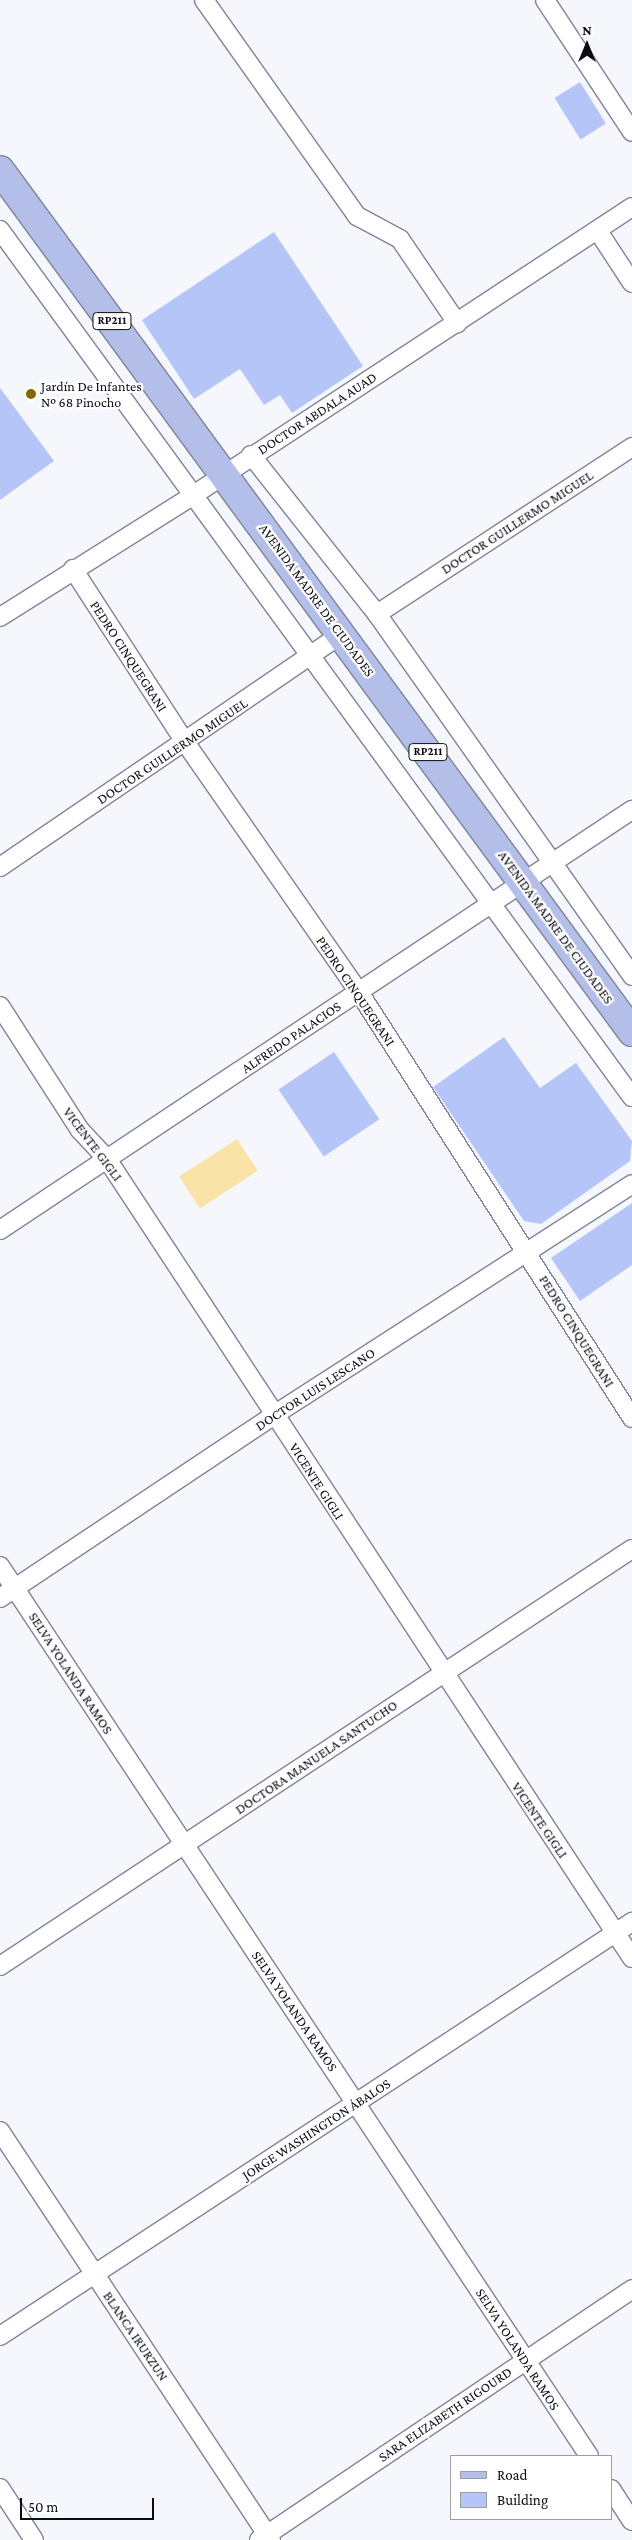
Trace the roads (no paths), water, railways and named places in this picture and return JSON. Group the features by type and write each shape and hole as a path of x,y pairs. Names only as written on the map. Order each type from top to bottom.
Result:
{"main road":[{"name":"AVENIDA MADRE DE CIUDADES","path":"0,170 225,473 632,1032"}],"street":[{"path":"204,0 356,216 400,239 457,323"},
{"path":"545,0 632,132"},
{"name":"DOCTOR ABDALA AUAD","path":"0,617 192,496 251,455 457,323 632,207"},
{"path":"0,230 192,496 313,655 632,1097"},
{"path":"598,231 632,283"},
{"name":"DOCTOR GUILLERMO MIGUEL","path":"376,614 632,448"},
{"path":"251,455 376,614 632,976"},
{"name":"PEDRO CINQUEGRANI","path":"73,570 185,742 359,992 632,1418"},
{"name":"DOCTOR GUILLERMO MIGUEL","path":"0,867 342,634"},
{"name":"ALFREDO PALACIOS","path":"0,1230 632,810"},
{"name":"VICENTE GIGLI","path":"0,1006 80,1130 107,1159 442,1674 632,1958"},
{"name":"DOCTOR LUIS LESCANO","path":"0,1598 274,1415 632,1184"},
{"name":"DOCTORA MANUELA SANTUCHO","path":"0,1966 632,1549"},
{"name":"SELVA YOLANDA RAMOS","path":"0,1566 588,2455"},
{"name":"JORGE WASHINGTON ÁBALOS","path":"0,2336 632,1922"},
{"name":"BLANCA IRURZUN","path":"0,2131 266,2538"},
{"name":"SARA ELIZABETH RIGOURD","path":"266,2538 632,2289"},
{"path":"0,2488 34,2540"},
{"path":"612,2490 632,2521"}],"place":[{"name":"Jardín De Infantes Nº 68 Pinocho","path":"31,394"}]}
